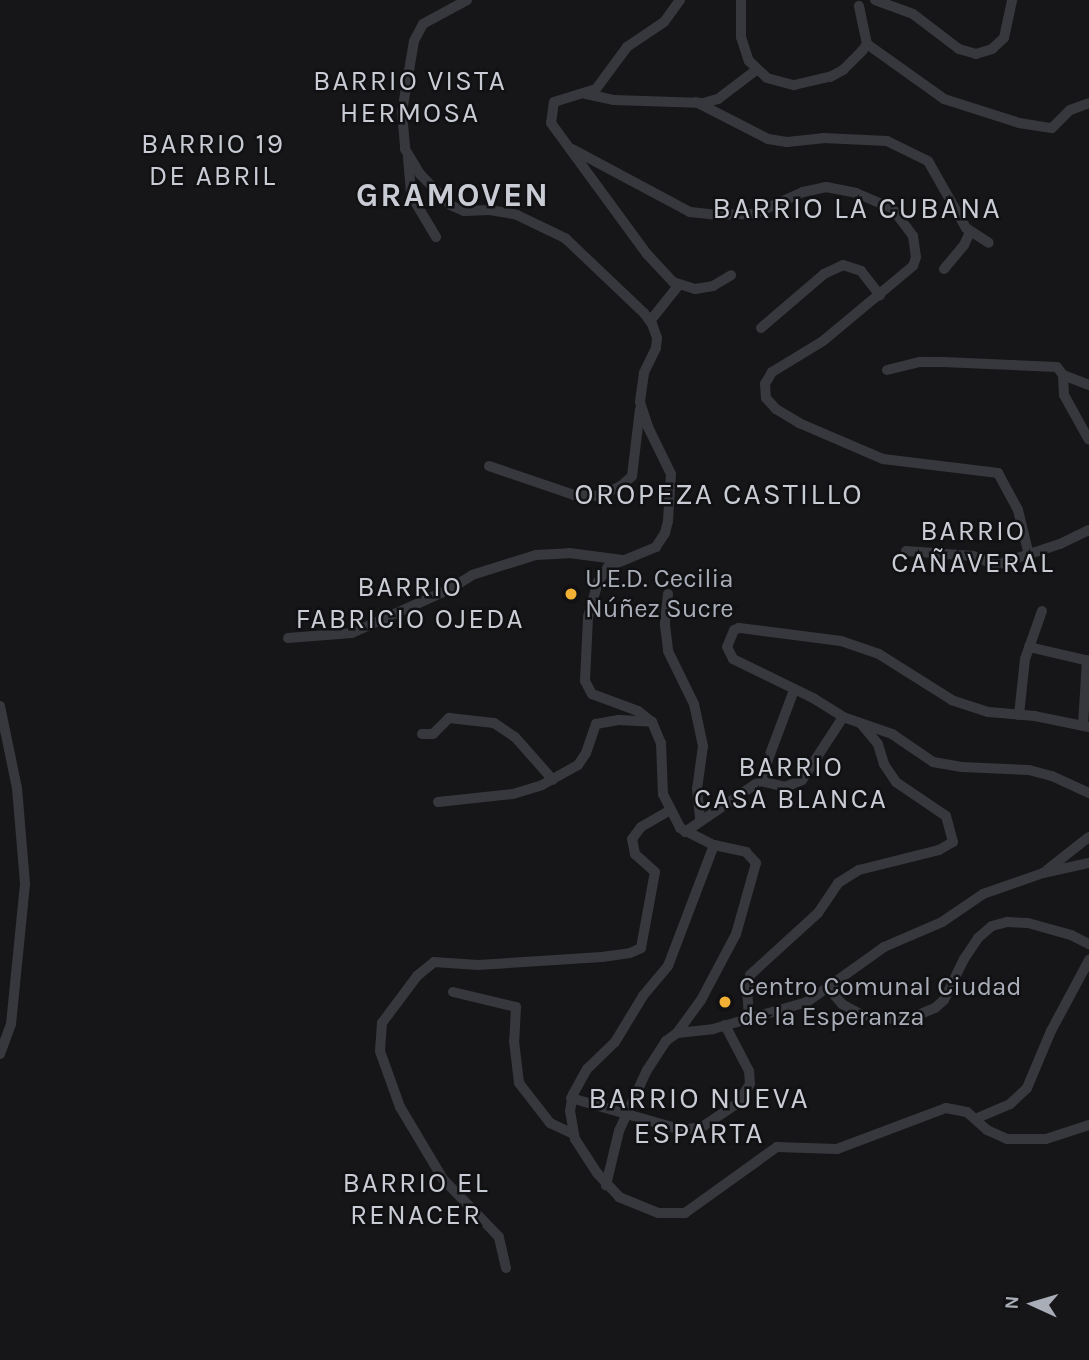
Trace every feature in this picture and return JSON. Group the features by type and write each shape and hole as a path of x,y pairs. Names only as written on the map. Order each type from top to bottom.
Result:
{"street":[{"path":"436,237 411,195 408,155 402,136 402,112 414,41 424,24 467,0"},
{"path":"586,94 603,82 627,47 664,22 681,0"},
{"path":"741,0 741,37 756,70 776,82 786,84 817,81 843,70 867,44"},
{"path":"875,0 913,14 959,49 976,54 992,49 1004,38 1012,0"},
{"path":"858,2 867,44 944,99 1019,122 1052,128 1070,110 1089,103"},
{"path":"731,275 713,286 695,289 678,286 647,254 572,149 554,130 552,106 565,96 586,94 614,100 696,103 718,99 756,70"},
{"path":"696,103 768,139 787,142 823,138 887,141 928,160 970,232 989,243"},
{"path":"572,149 690,212 754,214 803,192 826,187 882,202 904,220 913,236 916,257 909,271 824,341 772,372 765,384 766,398 776,409 799,423 883,458 998,473 1018,510 1029,555"},
{"path":"408,155 420,174 457,209 517,215 565,238 650,321 655,332 656,348 644,373 632,476 621,486 597,496 574,495 489,466"},
{"path":"944,269 964,245 970,232"},
{"path":"761,328 824,274 843,265 861,271 880,295"},
{"path":"650,321 678,286"},
{"path":"887,370 920,362 1057,367 1063,375 1089,385"},
{"path":"1063,375 1064,395 1089,440"},
{"path":"606,1185 613,1152 648,1070 666,1041 677,1033 701,1000 736,934 756,868 752,856 714,845 685,832 669,811 663,794 661,743 652,722 638,711 592,694 585,681 584,641 593,594 608,567 656,547 665,533 670,509 671,474 648,427 640,402"},
{"path":"906,551 973,556 996,565 1029,555 1089,530"},
{"path":"288,638 352,633 450,589 472,575 537,555 569,552 623,560"},
{"path":"668,594 665,625 668,651 694,704 703,746 697,789 701,820"},
{"path":"1019,715 1021,675 1042,611"},
{"path":"1029,647 1088,661 1086,726 988,712 952,700 879,654 841,641 739,628 734,631 727,649 733,659 843,717 892,734 933,762 962,767 1029,770 1052,776 1089,793"},
{"path":"685,832 760,781 794,690"},
{"path":"0,706 17,788 25,884 11,1024 0,1054"},
{"path":"760,781 785,787 802,780 843,717"},
{"path":"422,734 433,734 449,718 494,723 515,737 553,780"},
{"path":"438,802 513,794 553,780 582,760 596,724 619,720 652,722"},
{"path":"750,1017 747,991 750,975 818,913 838,883 859,870 939,850 953,842 946,817 896,782 884,764 878,744 861,724"},
{"path":"506,1268 499,1237 443,1180 400,1107 380,1051 382,1023 417,976 434,962 478,965 602,957 630,953 640,948 655,872 635,854 632,839 641,827 669,811"},
{"path":"1043,873 1089,837"},
{"path":"714,845 668,966 643,996 615,1042 578,1081 571,1098 574,1134 606,1185 626,1202 642,1209 681,1214 744,1173 776,1147 837,1149 946,1108 960,1108 987,1130 1007,1139 1046,1139 1089,1125"},
{"path":"677,1033 725,1025 807,1002 894,941 942,922 996,888 1043,873 1089,863"},
{"path":"829,989 842,1004 860,1014 881,1019 911,1018 935,1008 944,1000 964,959 978,938 992,926 1007,922 1028,923 1071,935 1089,944"},
{"path":"975,1119 1010,1104 1027,1088 1051,1031 1089,960"},
{"path":"453,992 516,1007 513,1041 519,1083 550,1123 574,1134"},
{"path":"571,1098 687,1130 702,1127 738,1104 750,1084 750,1077 725,1025"}],"place":[{"name":"U.E.D. Cecilia Núñez Sucre","path":"571,594"},
{"name":"Centro Comunal Ciudad de la Esperanza","path":"725,1002"}],"district":[{"name":"BARRIO VISTA HERMOSA","path":"410,97"},
{"name":"BARRIO 19 DE ABRIL","path":"213,160"},
{"name":"GRAMOVEN","path":"453,196"},
{"name":"BARRIO LA CUBANA","path":"857,208"},
{"name":"OROPEZA CASTILLO","path":"719,494"},
{"name":"BARRIO CAÑAVERAL","path":"973,547"},
{"name":"BARRIO FABRICIO OJEDA","path":"410,603"},
{"name":"BARRIO CASA BLANCA","path":"791,783"},
{"name":"BARRIO NUEVA ESPARTA","path":"699,1115"},
{"name":"BARRIO EL RENACER","path":"416,1199"}]}
